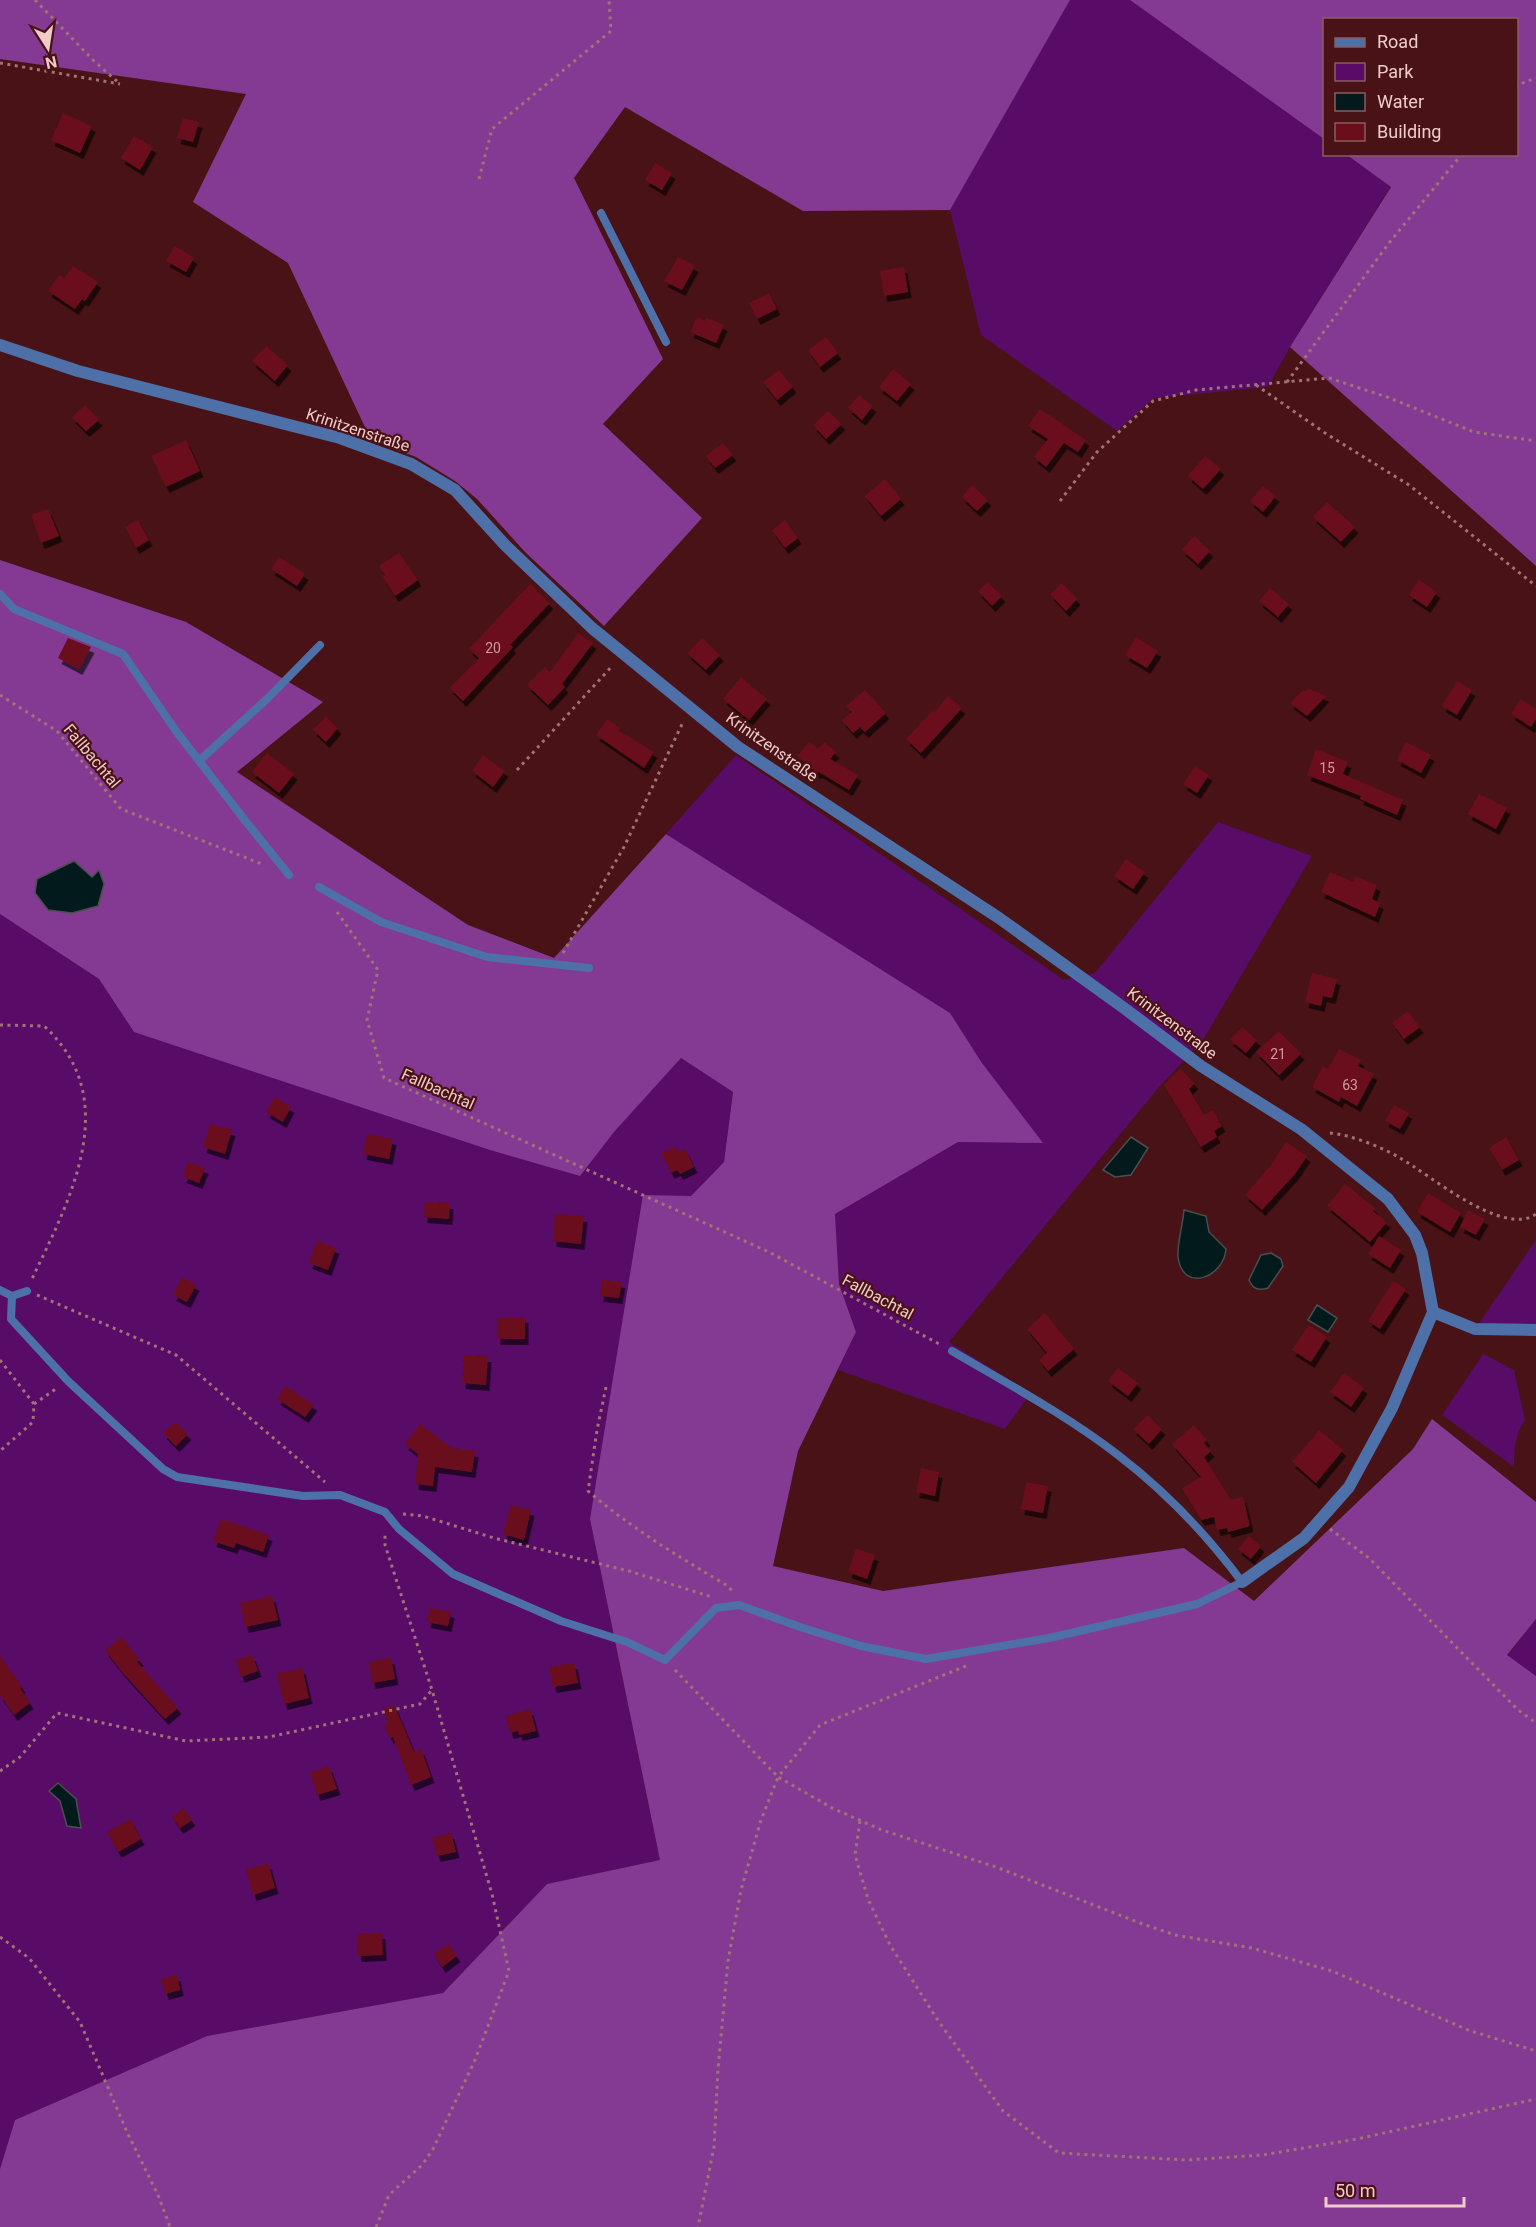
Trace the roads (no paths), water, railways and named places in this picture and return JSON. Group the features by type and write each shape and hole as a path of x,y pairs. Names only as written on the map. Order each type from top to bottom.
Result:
{"street":[{"name":"Krinitzenstraße","path":"0,345 78,371 340,438 411,464 454,490 514,554 592,628 738,747 999,918 1201,1066 1301,1129 1388,1199 1403,1216 1415,1235 1422,1253 1433,1312"},
{"path":"1242,1582 1304,1538 1349,1487 1392,1408 1433,1312 1475,1329 1536,1330"}],"lane":[{"path":"601,213 666,342"},
{"path":"0,594 14,609 123,654 199,761 290,875"},
{"path":"199,761 268,698 321,645"},
{"path":"319,887 381,922 488,957 590,968"},
{"path":"0,1290 12,1296 27,1291"},
{"path":"12,1296 11,1319 68,1381 163,1469 177,1477 303,1496 340,1495 385,1512 399,1529 453,1574 561,1621 627,1642 665,1660 716,1608 743,1607 861,1646 926,1659 1049,1638 1197,1604 1242,1582 1213,1544 1119,1456 1062,1416 952,1350"}],"water":[{"path":"74,861 92,877 99,870 104,884 98,906 72,913 48,910 35,893 37,879"},
{"path":"1131,1137 1148,1148 1131,1175 1115,1177 1103,1170"},
{"path":"1184,1210 1206,1216 1209,1232 1226,1249 1224,1259 1218,1267 1211,1274 1203,1277 1195,1278 1187,1275 1181,1268 1178,1246"},
{"path":"1271,1253 1281,1259 1283,1266 1268,1288 1256,1288 1249,1280 1261,1255"},
{"path":"1317,1305 1337,1318 1328,1332 1308,1320"},
{"path":"58,1783 76,1799 81,1828 67,1826 60,1801 49,1791"}]}
